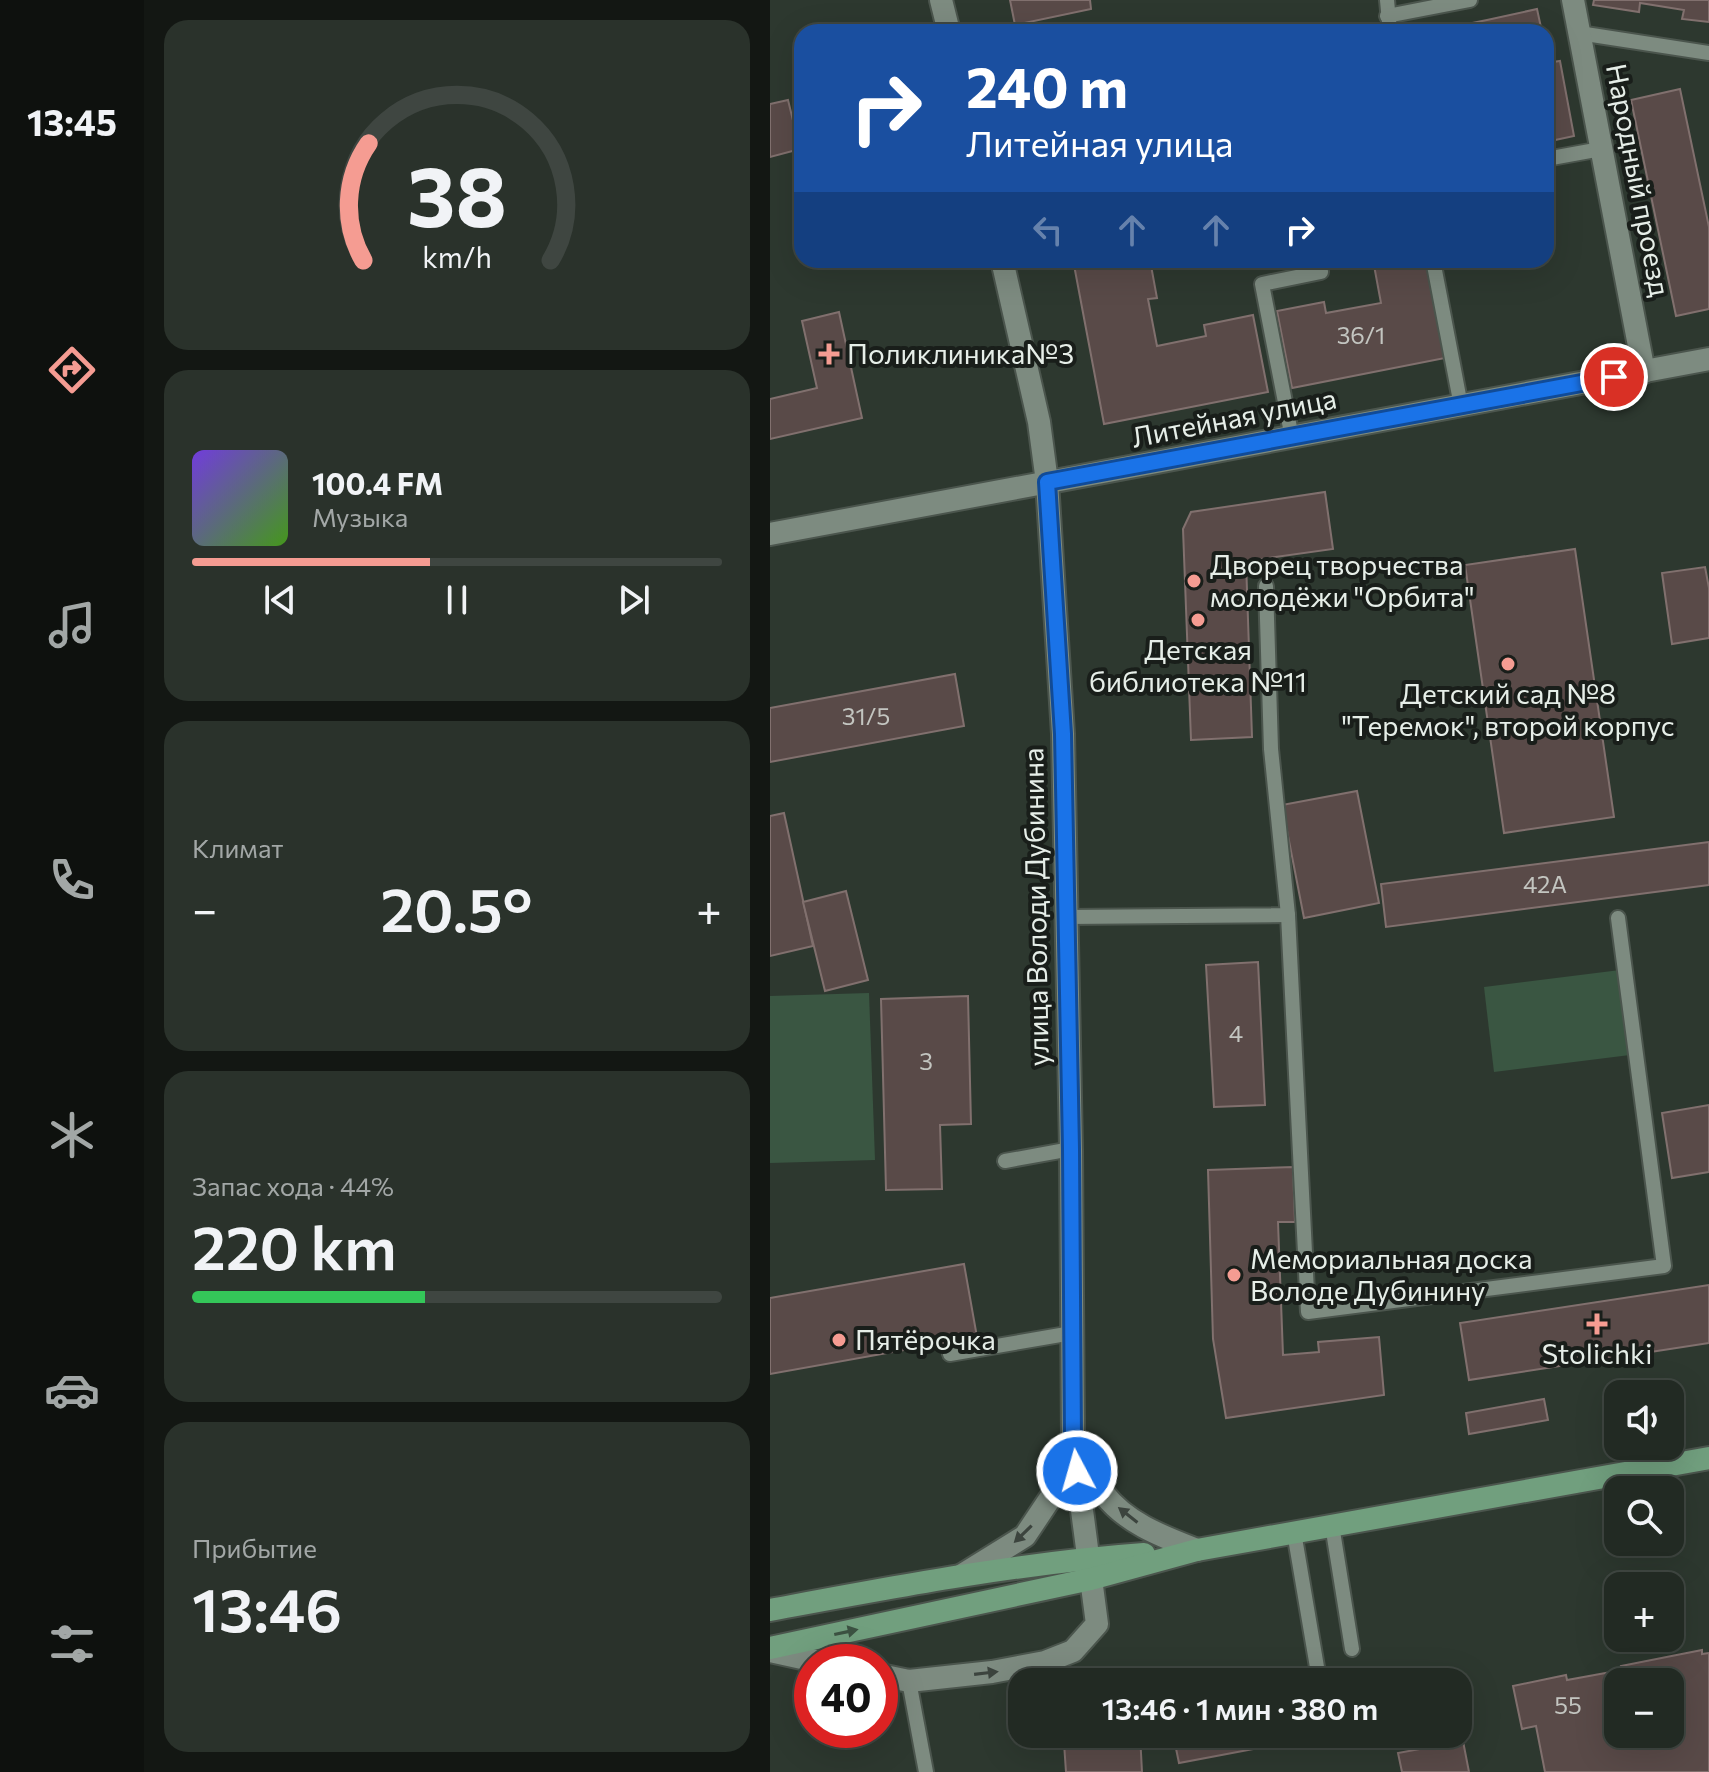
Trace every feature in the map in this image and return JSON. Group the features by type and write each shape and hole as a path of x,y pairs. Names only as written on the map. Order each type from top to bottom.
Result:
{"main road":[{"path":"770,1650 1090,1568 1709,1458"},
{"path":"770,1610 962,1575 1090,1568"}],"street":[{"path":"941,0 947,24"},
{"name":"Народный проезд","path":"1573,0 1644,372"},
{"name":"улица Володи Дубинина","path":"898,1679 909,1681 992,1672 1045,1662 1073,1651 1097,1624 1073,1442 1063,734 1047,482 1039,422 1004,268"},
{"name":"Литейная улица","path":"770,534 1709,359"},
{"path":"1073,1442 1105,1495 1131,1519 1197,1550"},
{"path":"962,1575 1025,1536 1053,1494 1073,1442"},
{"path":"770,1650 794,1656"}],"lane":[{"path":"1387,0 1388,24"},
{"path":"1387,16 1470,0"},
{"path":"1579,33 1709,53"},
{"path":"1554,158 1601,149"},
{"path":"1292,438 1262,284 1321,272 1320,268"},
{"path":"1435,268 1461,406"},
{"path":"1266,586 1271,749 1288,915 1308,1312 1664,1266 1618,918"},
{"path":"1066,917 1288,915"},
{"path":"1005,1161 1071,1149"},
{"path":"950,1354 1072,1333"},
{"path":"1332,1525 1352,1649"},
{"path":"1294,1532 1317,1668"},
{"path":"909,1681 926,1772"}],"green space":[{"path":"1620,970 1630,1055 1494,1072 1484,987"},
{"path":"869,993 875,1160 770,1163 770,996"}],"building":[{"path":"1010,0 1090,0 1091,9 1015,24"},
{"path":"1594,0 1709,0 1709,22 1682,19 1684,10 1640,3 1639,12 1593,5"},
{"path":"1537,9 1540,24 1467,24"},
{"path":"1560,61 1574,136 1554,140 1554,62"},
{"path":"1680,89 1709,227 1709,309 1676,316 1631,100"},
{"path":"788,100 794,124 794,151 770,157 770,104"},
{"path":"1075,268 1151,268 1157,298 1148,299 1157,346 1206,336 1204,325 1253,315 1268,392 1104,424"},
{"path":"1374,268 1428,268 1445,358 1292,388 1277,311 1324,302 1326,313 1381,303"},
{"name":"Поликлиника№3","path":"839,312 862,418 770,439 770,399 817,388 802,321"},
{"path":"1325,492 1333,549 1246,561 1252,737 1191,740 1183,529 1191,512"},
{"path":"1575,549 1614,817 1504,833 1465,565"},
{"path":"1705,567 1709,588 1709,638 1672,644 1662,573"},
{"path":"955,674 964,726 770,762 770,708"},
{"path":"1357,791 1379,903 1304,918 1282,805"},
{"path":"784,813 813,946 770,956 770,816"},
{"path":"1709,842 1709,885 1386,927 1381,884"},
{"path":"846,891 868,980 825,991 803,902"},
{"path":"1258,962 1265,1105 1214,1107 1206,965"},
{"path":"968,996 971,1124 940,1125 942,1189 886,1190 881,999"},
{"path":"1709,1105 1709,1172 1672,1178 1662,1113"},
{"path":"1293,1167 1295,1222 1278,1222 1283,1355 1319,1352 1318,1342 1379,1337 1384,1395 1226,1418 1213,1339 1208,1170"},
{"path":"964,1264 977,1337 770,1374 770,1298"},
{"path":"1709,1285 1709,1343 1469,1380 1460,1323"},
{"path":"1544,1399 1548,1420 1469,1434 1466,1413"},
{"path":"1702,1650 1702,1654 1709,1653 1709,1772 1545,1772 1536,1726 1522,1729 1513,1686 1566,1675 1567,1680 1604,1673 1604,1748 1684,1748 1684,1668 1622,1668"},
{"path":"1064,1748 1141,1748 1142,1772 1066,1772"},
{"path":"1176,1748 1259,1748 1179,1763"},
{"path":"1425,1748 1464,1748 1469,1772 1402,1772 1398,1753"}],"place":[{"name":"Поликлиника№3","path":"829,354"},
{"name":"Дворец творчества молодёжи \"Орбита\"","path":"1194,581"},
{"name":"Детская библиотека №11","path":"1198,620"},
{"name":"Детский сад №8 \"Теремок\", второй корпус","path":"1508,664"},
{"name":"Мемориальная доска Володе Дубинину","path":"1234,1275"},
{"name":"Stolichki","path":"1597,1324"},
{"name":"Пятёрочка","path":"839,1340"}],"route":[{"path":"1077,1471 1073,1442 1063,734 1047,482 1614,377"}]}
